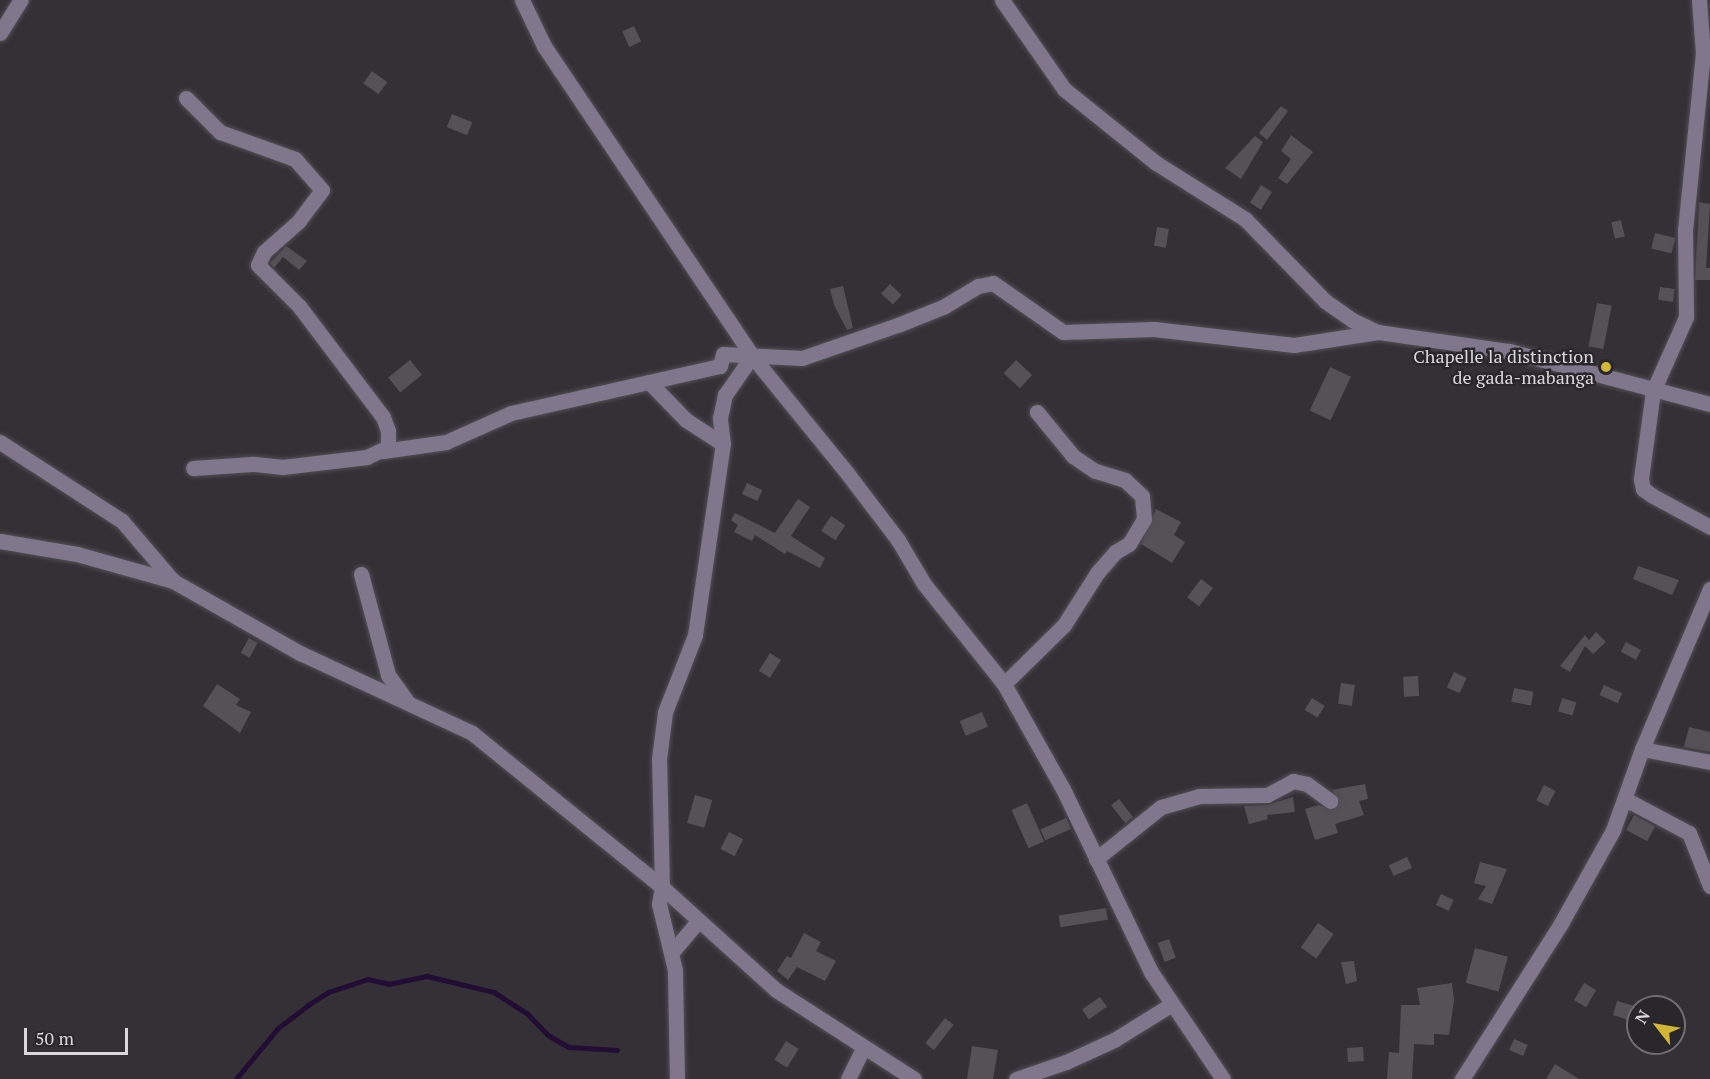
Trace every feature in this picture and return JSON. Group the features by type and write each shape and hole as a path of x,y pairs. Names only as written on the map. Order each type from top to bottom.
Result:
{"street":[{"path":"0,33 21,0"},
{"path":"522,0 544,46 752,356 847,473 898,540 924,584 1004,684 1096,858 1151,972 1223,1079"},
{"path":"1002,0 1064,88 1107,128 1192,188 1245,219 1325,301 1352,321 1378,332 1509,351 1653,391 1710,404"},
{"path":"1699,0 1705,83 1685,229 1686,317 1653,391 1643,489 1710,527"},
{"path":"186,98 220,132 295,159 322,190 299,221 264,252 258,265 299,306 383,417 388,447 383,451"},
{"path":"193,468 322,464 383,451 446,442 512,413 720,366 723,354 802,358 900,324 943,307 978,286 993,283 1063,332 1154,329 1294,345 1378,332"},
{"path":"677,1079 673,951 660,917 662,887 659,759 665,712 695,635 723,444 720,418 725,395 752,356"},
{"path":"649,382 686,420 723,444"},
{"path":"1004,684 1064,625 1097,573 1115,552 1129,544 1144,519 1142,496 1125,480 1095,471 1073,456 1037,412"},
{"path":"0,442 122,520 173,581"},
{"path":"0,541 78,555 173,581 300,654 406,700 472,733 662,887 776,990 914,1079"},
{"path":"361,574 388,675 406,700"},
{"path":"1462,1079 1560,925 1613,830 1642,749 1710,589"},
{"path":"1642,749 1710,762"},
{"path":"1096,858 1161,807 1199,796 1267,795 1293,781 1306,784 1330,801"},
{"path":"1625,800 1689,833 1710,886"},
{"path":"673,951 698,921"},
{"path":"1016,1079 1066,1062 1114,1040 1173,1004"},
{"path":"848,1079 863,1048"}],"building":[{"path":"634,26 641,41 629,47 622,31"},
{"path":"372,71 387,82 379,94 363,83"},
{"path":"1281,106 1288,111 1267,140 1259,133"},
{"path":"452,114 472,122 467,135 447,127"},
{"path":"1291,135 1313,152 1287,184 1278,178 1291,159 1281,151"},
{"path":"1255,136 1263,142 1241,179 1225,168"},
{"path":"1261,185 1272,192 1261,210 1250,203"},
{"path":"1699,202 1710,204 1706,268 1710,268 1710,280 1695,280"},
{"path":"1621,220 1625,237 1615,239 1611,222"},
{"path":"1157,227 1169,229 1166,248 1154,246"},
{"path":"1655,233 1675,238 1672,254 1651,249"},
{"path":"286,246 307,261 299,270 283,257 274,268 270,263"},
{"path":"890,284 902,295 893,304 881,294"},
{"path":"843,286 853,328 847,330 834,305 830,289"},
{"path":"1660,287 1675,289 1673,302 1658,300"},
{"path":"1597,303 1612,306 1603,349 1589,346"},
{"path":"410,360 422,375 400,392 388,378"},
{"path":"1016,360 1032,375 1020,388 1004,373"},
{"path":"1330,367 1351,377 1331,420 1310,411"},
{"path":"747,483 762,490 757,501 742,494"},
{"path":"798,499 810,507 791,536 825,558 820,568 787,551 785,554 755,535 752,541 734,532 738,525 731,520 735,513 775,533"},
{"path":"1156,509 1181,522 1174,535 1185,542 1172,563 1141,544"},
{"path":"831,516 845,525 835,540 821,531"},
{"path":"1638,566 1679,580 1672,595 1633,579"},
{"path":"1201,579 1213,588 1199,606 1187,597"},
{"path":"1596,632 1606,642 1593,654 1585,646 1570,672 1560,666 1585,635 1589,640"},
{"path":"249,638 258,643 250,658 241,653"},
{"path":"1626,642 1641,650 1636,660 1621,652"},
{"path":"770,653 781,660 770,678 759,671"},
{"path":"1454,672 1467,678 1460,693 1447,687"},
{"path":"1418,676 1419,696 1404,697 1403,677"},
{"path":"1341,683 1355,685 1352,706 1338,704"},
{"path":"217,684 240,699 236,705 251,712 240,733 203,706"},
{"path":"1604,685 1622,693 1618,703 1600,695"},
{"path":"1514,688 1534,692 1531,706 1511,702"},
{"path":"1312,698 1325,706 1317,718 1305,710"},
{"path":"1562,698 1576,702 1573,716 1558,711"},
{"path":"982,712 988,727 966,736 960,721"},
{"path":"1689,727 1710,732 1710,752 1684,747"},
{"path":"1365,784 1368,799 1359,801 1364,815 1335,824 1338,833 1315,840 1305,809 1319,805 1333,810 1340,802 1332,790"},
{"path":"1544,785 1556,791 1548,806 1536,800"},
{"path":"695,795 712,800 704,828 687,823"},
{"path":"1293,797 1295,812 1267,815 1268,819 1249,824 1244,806 1268,805"},
{"path":"1119,799 1133,817 1125,823 1111,805"},
{"path":"1027,803 1044,841 1029,848 1011,810"},
{"path":"1634,815 1655,826 1647,841 1626,830"},
{"path":"1066,818 1071,829 1045,840 1040,829"},
{"path":"729,832 743,839 735,856 720,849"},
{"path":"1407,857 1412,868 1394,876 1389,865"},
{"path":"1480,862 1507,869 1492,904 1478,899 1486,886 1474,883"},
{"path":"1441,894 1454,900 1449,911 1436,905"},
{"path":"1106,908 1108,920 1060,927 1059,916"},
{"path":"1318,923 1334,934 1316,958 1301,948"},
{"path":"804,933 821,942 816,951 836,961 825,981 797,967 788,980 777,971 787,956 791,958"},
{"path":"1169,939 1176,958 1165,962 1158,943"},
{"path":"1475,948 1508,957 1499,992 1466,983"},
{"path":"1354,961 1357,981 1346,984 1341,962"},
{"path":"1452,983 1454,1000 1449,1035 1434,1034 1434,1045 1414,1044 1412,1079 1387,1079 1389,1052 1399,1053 1401,1005 1420,1005 1417,988"},
{"path":"1584,983 1596,990 1586,1007 1574,1000"},
{"path":"1100,997 1107,1007 1089,1019 1082,1010"},
{"path":"1617,1001 1626,1004 1626,1019 1613,1015"},
{"path":"945,1018 954,1025 934,1050 925,1043"},
{"path":"1514,1039 1528,1045 1523,1056 1509,1050"},
{"path":"786,1041 799,1049 787,1068 774,1060"},
{"path":"972,1046 998,1050 993,1079 967,1079"},
{"path":"1363,1047 1364,1061 1348,1062 1347,1048"},
{"path":"1555,1064 1579,1079 1546,1079"}],"waterway":[{"path":"236,1079 278,1028 308,1005 329,992 368,979 389,984 427,976 494,992 528,1014 548,1035 569,1047 617,1050"}],"place":[{"name":"Chapelle la distinction de gada-mabanga","path":"1606,367"}]}
